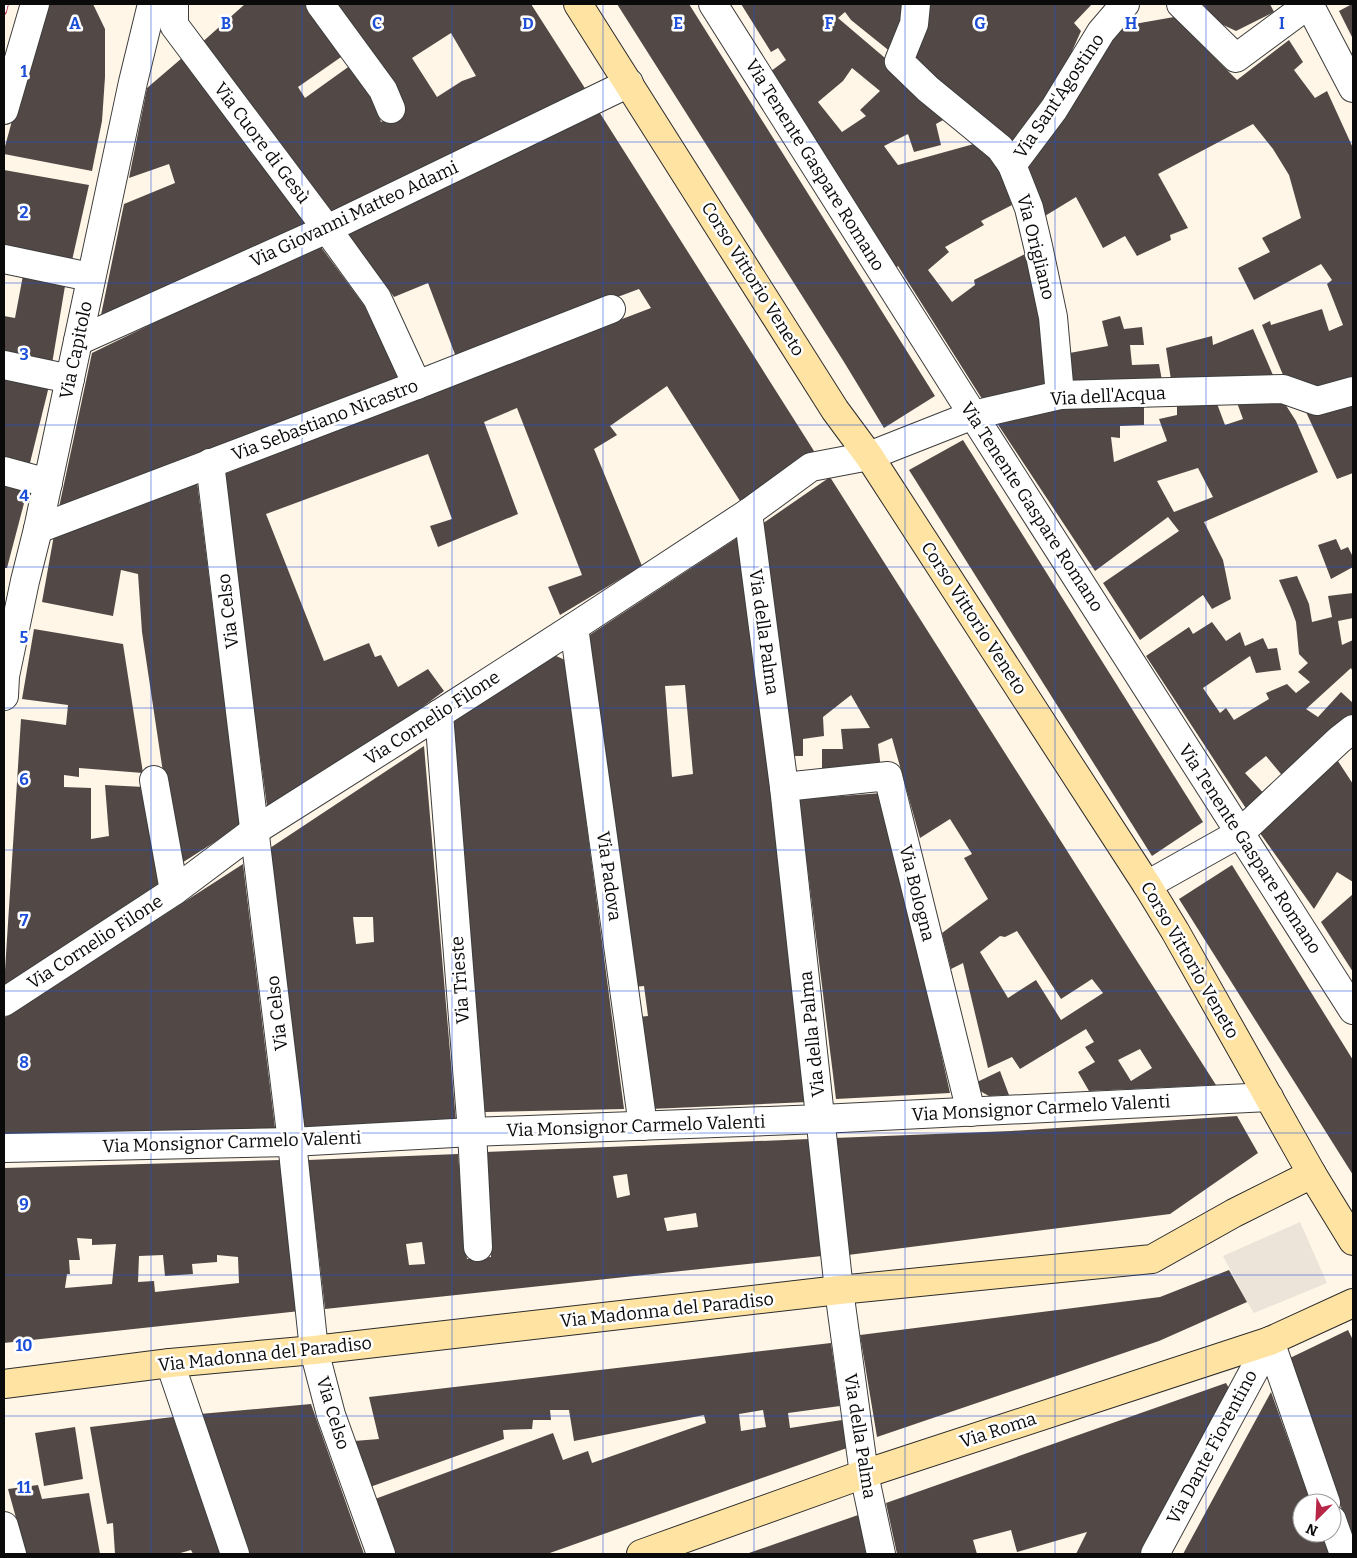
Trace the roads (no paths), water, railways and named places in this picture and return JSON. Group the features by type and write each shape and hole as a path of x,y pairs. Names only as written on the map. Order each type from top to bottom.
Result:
{"main road":[{"name":"Corso Vittorio Veneto","path":"578,4 835,410 870,456 1147,885 1175,931 1312,1174 1353,1242"},
{"name":"Via Madonna del Paradiso","path":"4,1384 170,1363 314,1350 839,1290 1152,1258 1312,1174"},
{"name":"Via Roma","path":"641,1554 864,1474 1270,1340 1353,1303"}],"street":[{"path":"4,110 35,4"},
{"name":"Via Capitolo","path":"4,683 14,578 38,529 90,277 152,4"},
{"name":"Via Cuore di Gesù","path":"174,4 174,25 378,298 417,385"},
{"path":"320,4 383,90 391,109"},
{"name":"Via Tenente Gaspare Romano","path":"713,4 1353,1010"},
{"name":"Via Origliano","path":"916,4 914,24 899,60 928,89 1000,148 1012,165 1029,208 1053,317 1060,395"},
{"name":"Via Sant'Agostino","path":"1012,165 1054,109 1102,32 1125,4"},
{"path":"1181,4 1236,58 1309,4 1353,88"},
{"name":"Via Giovanni Matteo Adami","path":"78,341 327,229 629,83"},
{"path":"4,259 90,277"},
{"name":"Via Sebastiano Nicastro","path":"38,529 611,309"},
{"path":"4,365 70,379"},
{"name":"Via dell'Acqua","path":"870,456 973,414 1060,395 1283,389 1317,401 1353,391"},
{"name":"Via Cornelio Filone","path":"4,1002 174,891 254,831 574,627 748,513 811,468 870,456"},
{"name":"Via Celso","path":"210,463 292,1142 314,1350 330,1415 381,1554"},
{"path":"4,471 48,483"},
{"name":"Via della Palma","path":"748,513 784,787 839,1290 864,1474 881,1554"},
{"name":"Via Padova","path":"574,627 643,1126"},
{"name":"Via Trieste","path":"440,714 472,1132 478,1247"},
{"path":"1147,885 1240,832 1353,729"},
{"name":"Via Bologna","path":"784,787 888,776 971,1112"},
{"path":"154,780 174,891"},
{"name":"Via Monsignor Carmelo Valenti","path":"4,1148 292,1142 472,1132 821,1119 1269,1097"},
{"path":"1270,1340 1323,1493"},
{"name":"Via Dante Fiorentino","path":"1155,1554 1270,1340"},
{"path":"170,1363 236,1554"},
{"path":"4,1526 12,1554"}],"railway":[{"path":"4,12 6,4"}]}
